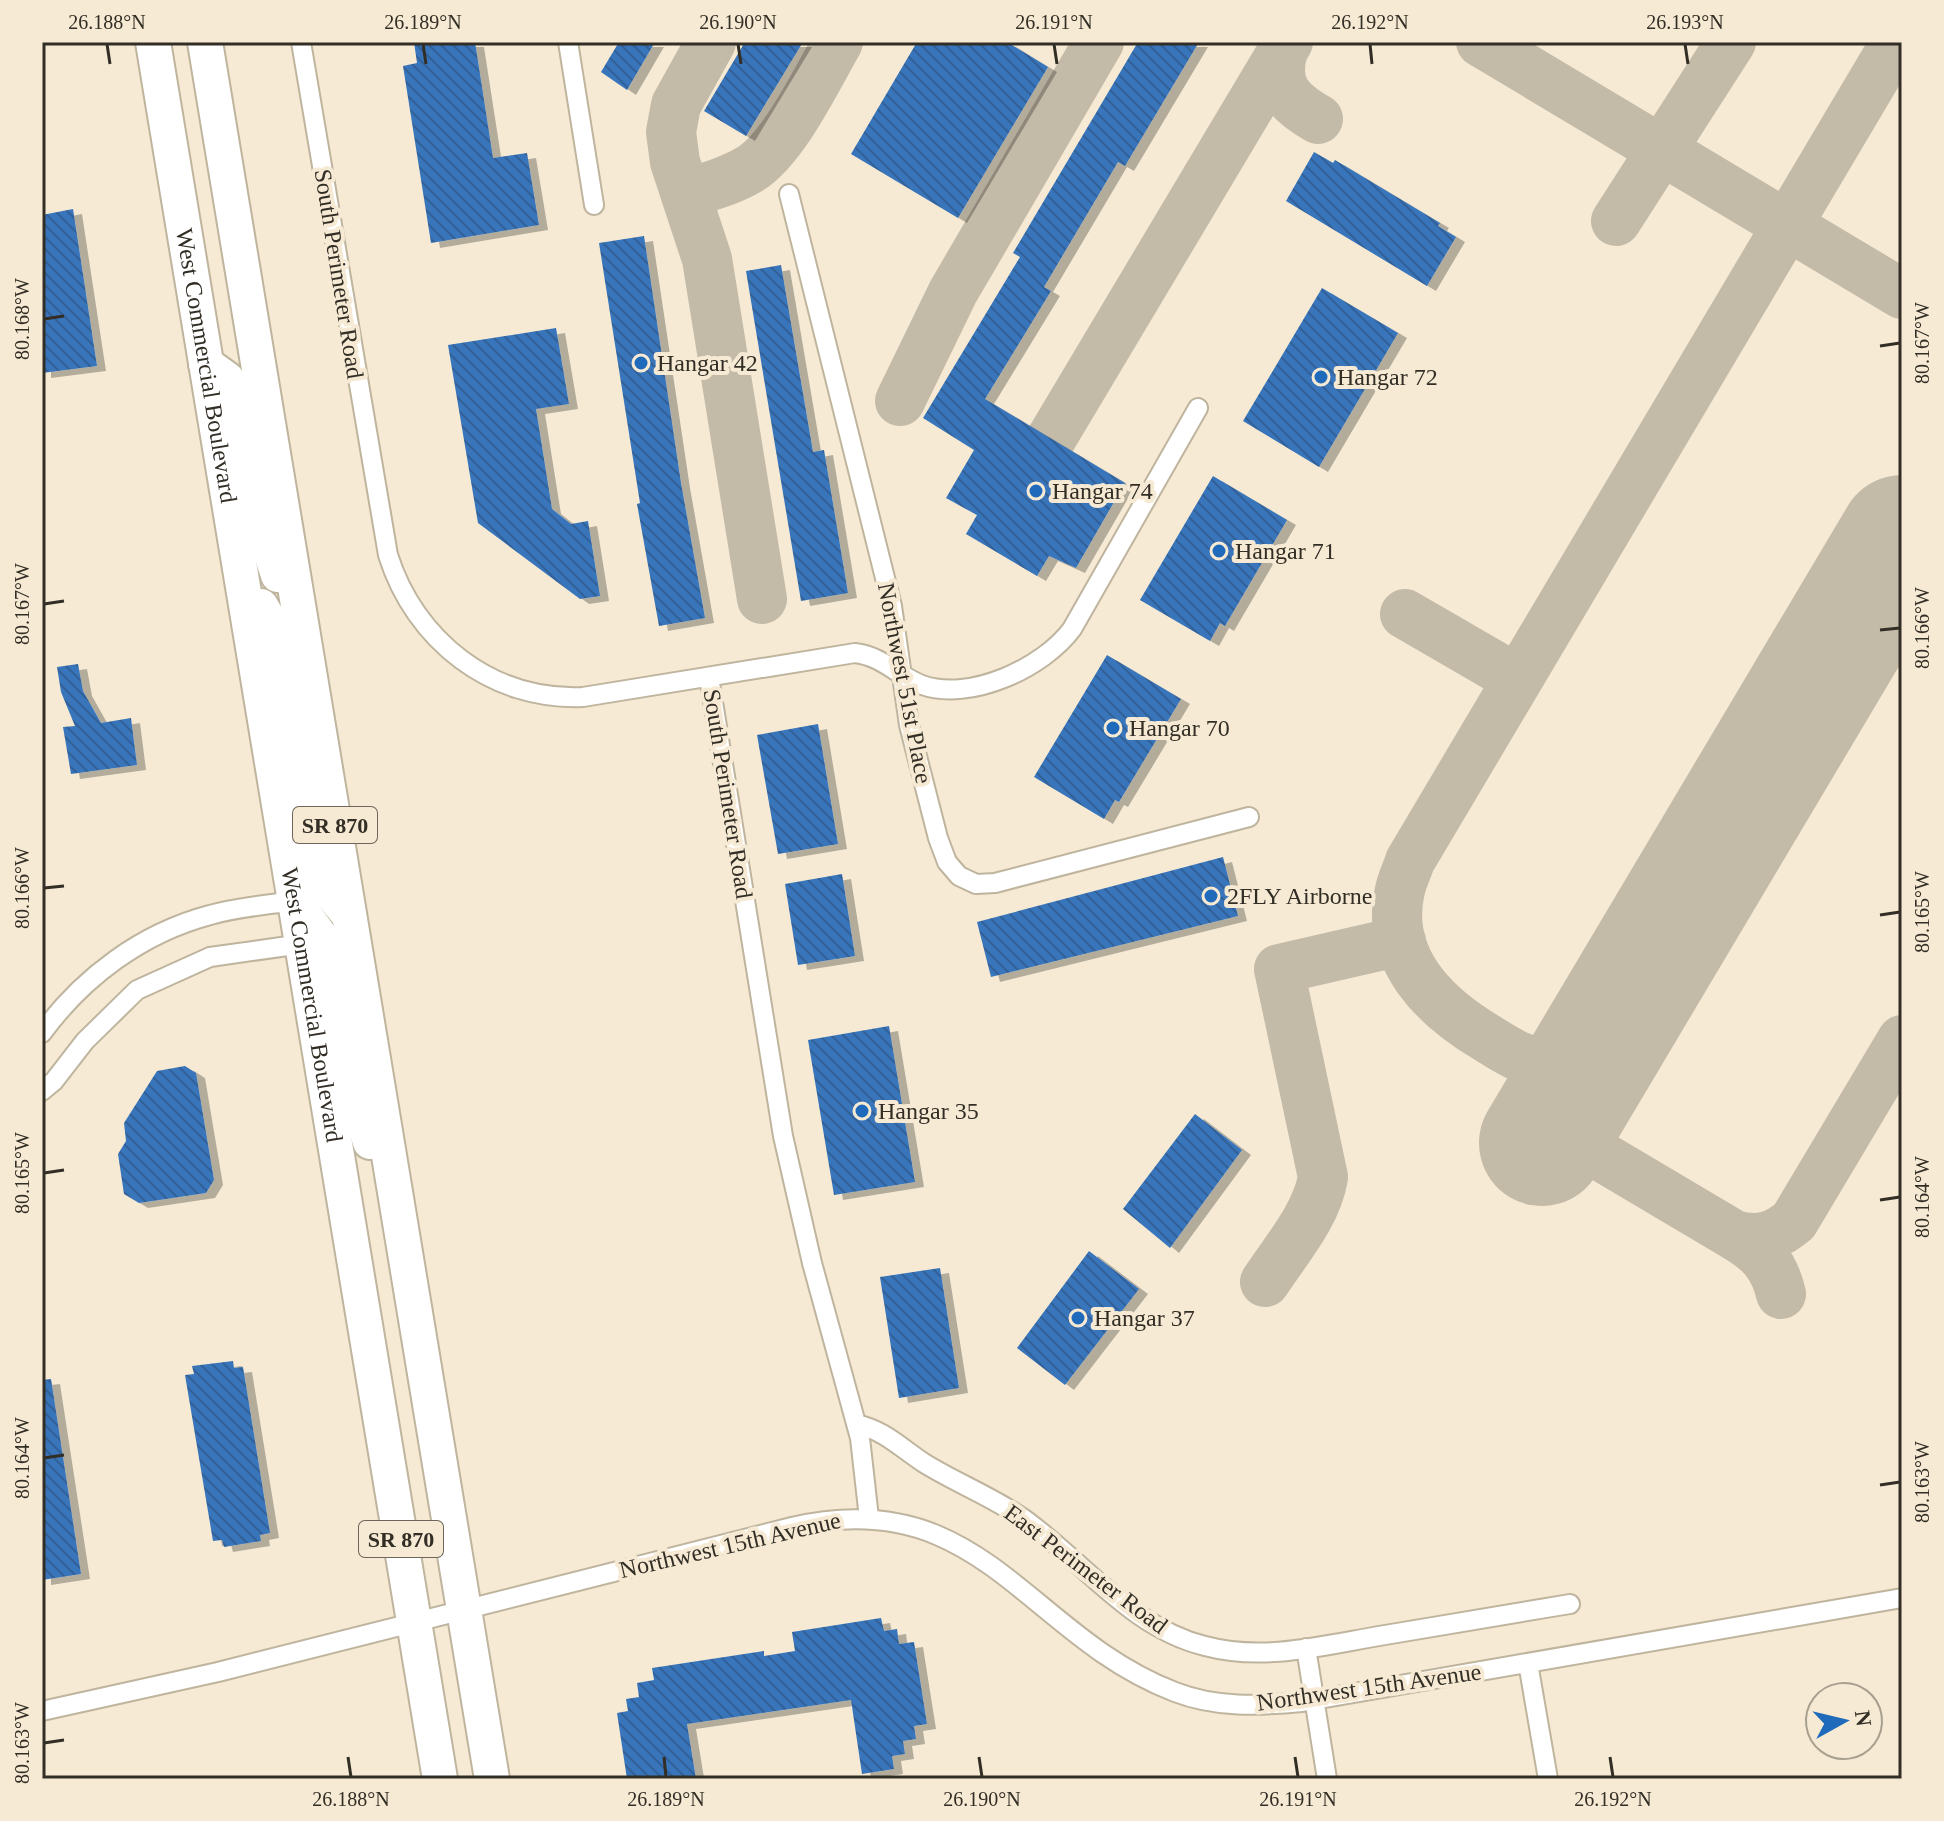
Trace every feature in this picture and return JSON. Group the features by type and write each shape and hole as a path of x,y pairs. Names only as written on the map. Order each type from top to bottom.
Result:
{"highway":[{"name":"West Commercial Boulevard","path":"153,42 440,1779"},
{"name":"West Commercial Boulevard","path":"205,42 492,1779"},
{"path":"206,364 227,379 239,400 259,518 272,561 305,638"},
{"path":"240,567 268,618 280,656 315,864 324,885 350,916"},
{"path":"295,901 321,937 330,957 356,1099 368,1137 397,1200"}],"street":[{"name":"South Perimeter Road","path":"301,42 381,526 392,568 412,609 442,645 465,664 501,682 542,694 583,697 709,677 783,1136 818,1288 864,1456 869,1518"},
{"path":"568,42 594,205"},
{"name":"Northwest 51st Place","path":"789,194 892,606 909,725 942,851 952,870 967,881 995,883 1249,817"},
{"path":"709,677 855,653 881,660 902,674 935,688 970,687 1024,669 1055,650 1079,617 1198,408"},
{"path":"42,1033 58,1012 112,961 155,936 212,914 295,901"},
{"path":"42,1091 54,1081 85,1041 137,990 194,962 218,955 302,944"},
{"name":"East Perimeter Road","path":"856,1424 881,1432 927,1465 1024,1519 1133,1611 1172,1635 1203,1646 1231,1652 1261,1653 1306,1648 1570,1604"},
{"name":"Northwest 15th Avenue","path":"42,1711 218,1672 811,1523 869,1518 906,1524 961,1546 1112,1658 1146,1679 1210,1702 1244,1705 1315,1700 1902,1598"},
{"path":"1306,1648 1327,1779"},
{"path":"1528,1663 1548,1779"}],"building":[{"path":"414,42 475,42 493,158 527,153 539,225 431,243 403,66 417,63"},
{"path":"619,42 655,42 627,90 601,72"},
{"path":"745,42 803,42 746,136 704,111"},
{"path":"917,42 1007,42 1048,67 958,218 851,154"},
{"path":"1138,42 1199,42 1125,166 1118,162 1044,287 1051,291 985,399 1125,483 1076,568 1049,556 1037,576 966,534 977,515 946,498 974,450 923,418 1020,257 1013,253"},
{"path":"1314,152 1333,163 1335,160 1440,223 1438,226 1456,237 1427,286 1286,201"},
{"path":"73,209 97,366 42,373 42,215"},
{"name":"Hangar 42","path":"644,236 681,483 705,618 659,626 637,504 640,503 599,243"},
{"path":"781,265 813,452 824,450 848,593 801,601 746,271"},
{"name":"Hangar 72","path":"1322,288 1398,333 1319,467 1243,421"},
{"path":"556,328 569,404 536,409 552,509 571,524 588,521 600,596 580,599 478,523 448,345"},
{"name":"Hangar 71","path":"1213,476 1287,520 1225,626 1220,623 1210,641 1140,600"},
{"name":"Hangar 70","path":"1107,655 1181,699 1119,802 1115,800 1104,819 1034,777"},
{"path":"78,664 83,691 101,723 131,718 137,765 71,774 63,727 75,726 61,692 57,667"},
{"path":"818,724 838,844 778,854 757,735"},
{"path":"1223,857 1238,916 991,977 977,922"},
{"path":"842,874 855,956 798,965 785,884"},
{"name":"Hangar 35","path":"889,1026 915,1182 834,1195 808,1040"},
{"path":"185,1066 196,1073 214,1180 206,1193 139,1203 124,1194 118,1154 126,1141 124,1123 157,1071"},
{"path":"1195,1114 1242,1150 1170,1248 1123,1209"},
{"name":"Hangar 37","path":"1089,1251 1139,1289 1065,1385 1017,1348"},
{"path":"940,1268 959,1388 899,1398 880,1277"},
{"path":"233,1361 234,1368 243,1367 270,1533 260,1535 261,1541 224,1547 222,1540 213,1541 185,1375 194,1374 192,1366"},
{"path":"51,1379 81,1574 42,1580 42,1380"},
{"path":"881,1618 884,1631 897,1629 899,1644 914,1642 927,1724 914,1726 916,1739 903,1741 905,1754 892,1756 894,1769 862,1774 851,1700 687,1724 696,1779 627,1779 617,1713 628,1711 626,1699 639,1697 637,1683 654,1680 652,1668 764,1651 764,1656 795,1651 792,1632"}],"taxiway":[{"path":"711,42 676,105 671,132 675,162 707,259 762,599"},
{"path":"686,193 735,177 763,159 799,111 838,42"},
{"path":"900,401 953,292 1099,42"},
{"path":"1051,439 1288,42"},
{"path":"1481,42 1902,294"},
{"path":"1616,221 1731,42"},
{"path":"1609,1031 1566,1058 1541,1062 1517,1055 1468,1026 1432,996 1407,959 1397,915 1401,886 1410,861 1896,42"},
{"path":"1283,50 1280,74 1286,92 1298,106 1318,119"},
{"path":"1405,614 1517,679"},
{"path":"1265,1282 1308,1218 1323,1177 1279,969 1401,941"},
{"path":"1552,1127 1734,1235 1766,1237 1794,1221 1902,1040"},
{"path":"1734,1235 1765,1259 1781,1294"}],"runway":[{"path":"1542,1143 1902,538"}],"place":[{"name":"Hangar 42","path":"641,363"},
{"name":"Hangar 72","path":"1321,377"},
{"name":"Hangar 74","path":"1036,491"},
{"name":"Hangar 71","path":"1219,551"},
{"name":"Hangar 70","path":"1113,728"},
{"name":"2FLY Airborne","path":"1211,896"},
{"name":"Hangar 35","path":"862,1111"},
{"name":"Hangar 37","path":"1078,1318"}]}
